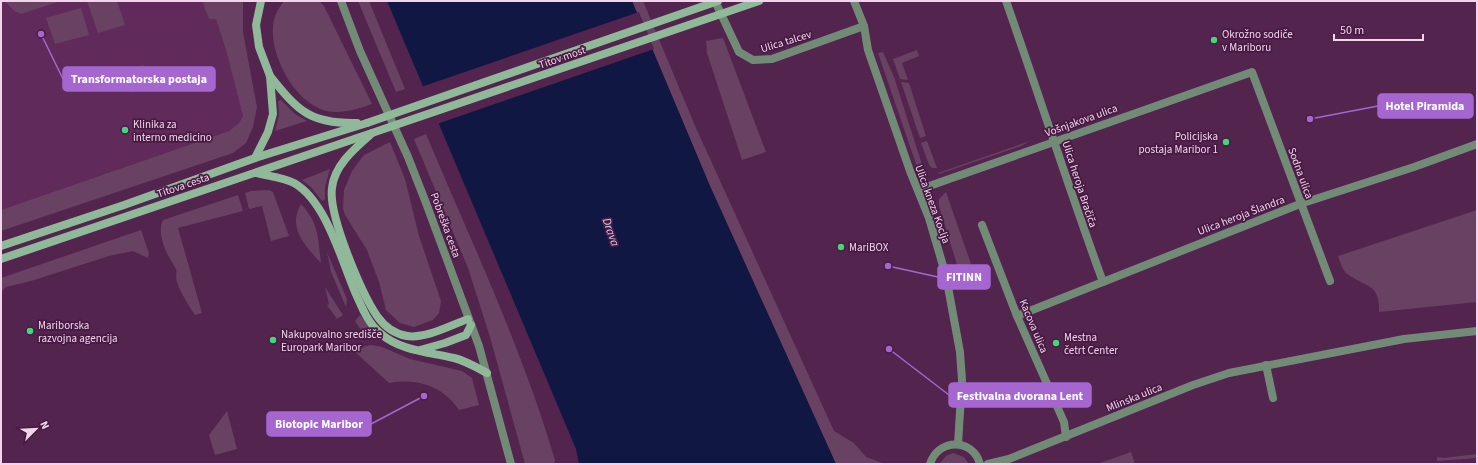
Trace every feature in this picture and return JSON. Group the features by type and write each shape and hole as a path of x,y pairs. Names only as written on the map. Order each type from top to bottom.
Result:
{"main road":[{"path":"255,158 268,132 273,114 270,76 259,47 256,25 261,1"},
{"name":"Titov most","path":"367,123 718,1"},
{"name":"Titov most","path":"372,133 759,1"},
{"path":"270,76 291,101 314,117 325,122 367,123"},
{"name":"Titova cesta","path":"1,246 124,205 255,158 367,123"},
{"path":"372,133 356,148 340,167 332,188 333,211 341,236 367,298 378,317 391,330 408,336 426,334 470,322"},
{"name":"Titova cesta","path":"1,259 372,133"},
{"path":"255,173 293,183 312,197 324,218 364,313 372,325 381,334 400,346 468,362 487,373"},
{"path":"420,350 426,346 445,343 466,335 470,322"}],"street":[{"name":"Pobreška cesta","path":"341,1 360,52 426,203 470,322 487,373 511,464"},
{"name":"Ulica talcev","path":"715,1 739,52 753,60 772,59 864,26"},
{"name":"Ulica kneza Koclja","path":"854,1 864,26 868,50 931,226 946,276 955,318 962,380 958,444"},
{"name":"Ulica heroja Bračiča","path":"1006,1 1072,198 1103,282"},
{"name":"Vošnjakova ulica","path":"918,190 1252,72"},
{"name":"Sodna ulica","path":"1252,72 1330,281"},
{"name":"Ulica heroja Šlandra","path":"1017,316 1300,204 1414,167 1477,144"},
{"name":"Kacova ulica","path":"982,225 1017,316 1064,422 1066,437"},
{"name":"Mlinska ulica","path":"988,464 1009,459 1193,385 1229,373 1266,364 1404,339 1477,331"},
{"path":"1266,364 1273,398"},
{"path":"930,464 938,450 948,445 958,444 971,449 976,453 980,464"}],"shaded area":[{"path":"1,1 205,1 203,3 216,19 226,50 243,116 240,123 229,131 1,210"},
{"path":"5,1 61,1 21,14 13,10"},
{"path":"87,1 117,1 125,25 98,33"},
{"path":"205,1 243,1 243,32 257,107 253,127 246,143 233,153 1,231 1,210 229,131 239,123 243,116 226,50 216,19 209,19 203,3"},
{"path":"284,1 319,1 324,6 372,104 354,110 336,112 323,110 310,103 299,93 282,68 276,53 273,39 274,19"},
{"path":"358,1 369,1 405,89 396,92"},
{"path":"632,1 643,1 696,128 834,431 854,443 866,457 885,464 836,464 710,186"},
{"path":"81,8 89,35 55,44 46,18"},
{"path":"723,38 766,152 742,160 707,53 706,41"},
{"path":"917,50 919,56 902,63 908,80 900,79 893,59"},
{"path":"883,52 894,77 925,174 916,164 878,53"},
{"path":"143,65 150,85 132,92 124,71"},
{"path":"901,82 909,83 926,136 920,138"},
{"path":"281,100 295,114 307,121 275,131 279,115 278,101"},
{"path":"426,134 512,336 542,418 555,460 554,464 525,464 490,337 468,268 414,139"},
{"path":"927,141 937,168 932,168 929,165 921,143"},
{"path":"1030,141 1021,146 939,174 938,173"},
{"path":"390,142 405,179 419,236 441,301 439,313 433,320 414,327 400,323 386,310 379,282 367,250 345,215 343,208 344,190 352,171 364,155"},
{"path":"330,169 325,187 325,199 322,201 311,187 302,180"},
{"path":"269,190 273,192 289,236 271,241 262,206 249,209 245,193 251,191"},
{"path":"946,192 971,264 958,268 939,206 939,199"},
{"path":"238,195 243,211 178,228 202,313 195,315 176,280 176,269 163,244 161,226 163,220"},
{"path":"301,204 311,218 317,232 321,263 304,243 297,229 297,213"},
{"path":"1477,210 1477,302 1379,312 1379,302 1374,290 1346,273 1341,265 1338,256"},
{"path":"141,230 149,253 148,258 133,251 109,256 31,281 6,287 1,292 1,278"},
{"path":"327,252 347,299 346,307 331,272"},
{"path":"325,287 343,315 337,319 327,305 329,304"},
{"path":"360,315 372,330 363,333 355,321"},
{"path":"372,345 382,347 410,359 462,371 472,378 479,405 459,410 445,395 428,386 410,382 389,383 355,352 365,346"},
{"path":"227,411 237,449 215,455 209,435"},
{"path":"1131,452 1135,464 1097,464"},
{"path":"953,453 964,457 969,464 939,464 946,456"},
{"path":"1477,454 1477,458 1437,461 1437,457 1444,458"}],"water":[{"name":"Drava","path":"387,1 632,1 710,186 836,464 579,464 576,449"}],"pier":[{"path":"639,12 654,49 437,124 421,87"}],"place":[{"name":"Transformatorska postaja","path":"41,34"},
{"name":"Okrožno sodiče v Mariboru","path":"1214,40"},
{"name":"Hotel Piramida","path":"1310,119"},
{"name":"Klinika za interno medicino","path":"125,130"},
{"name":"Policijska postaja Maribor 1","path":"1226,142"},
{"name":"MariBOX","path":"841,247"},
{"name":"FITINN","path":"888,266"},
{"name":"Mariborska razvojna agencija","path":"30,331"},
{"name":"Nakupovalno središče Europark Maribor","path":"273,340"},
{"name":"Mestna četrt Center","path":"1056,343"},
{"name":"Festivalna dvorana Lent","path":"889,349"},
{"name":"Biotopic Maribor","path":"424,396"}]}
